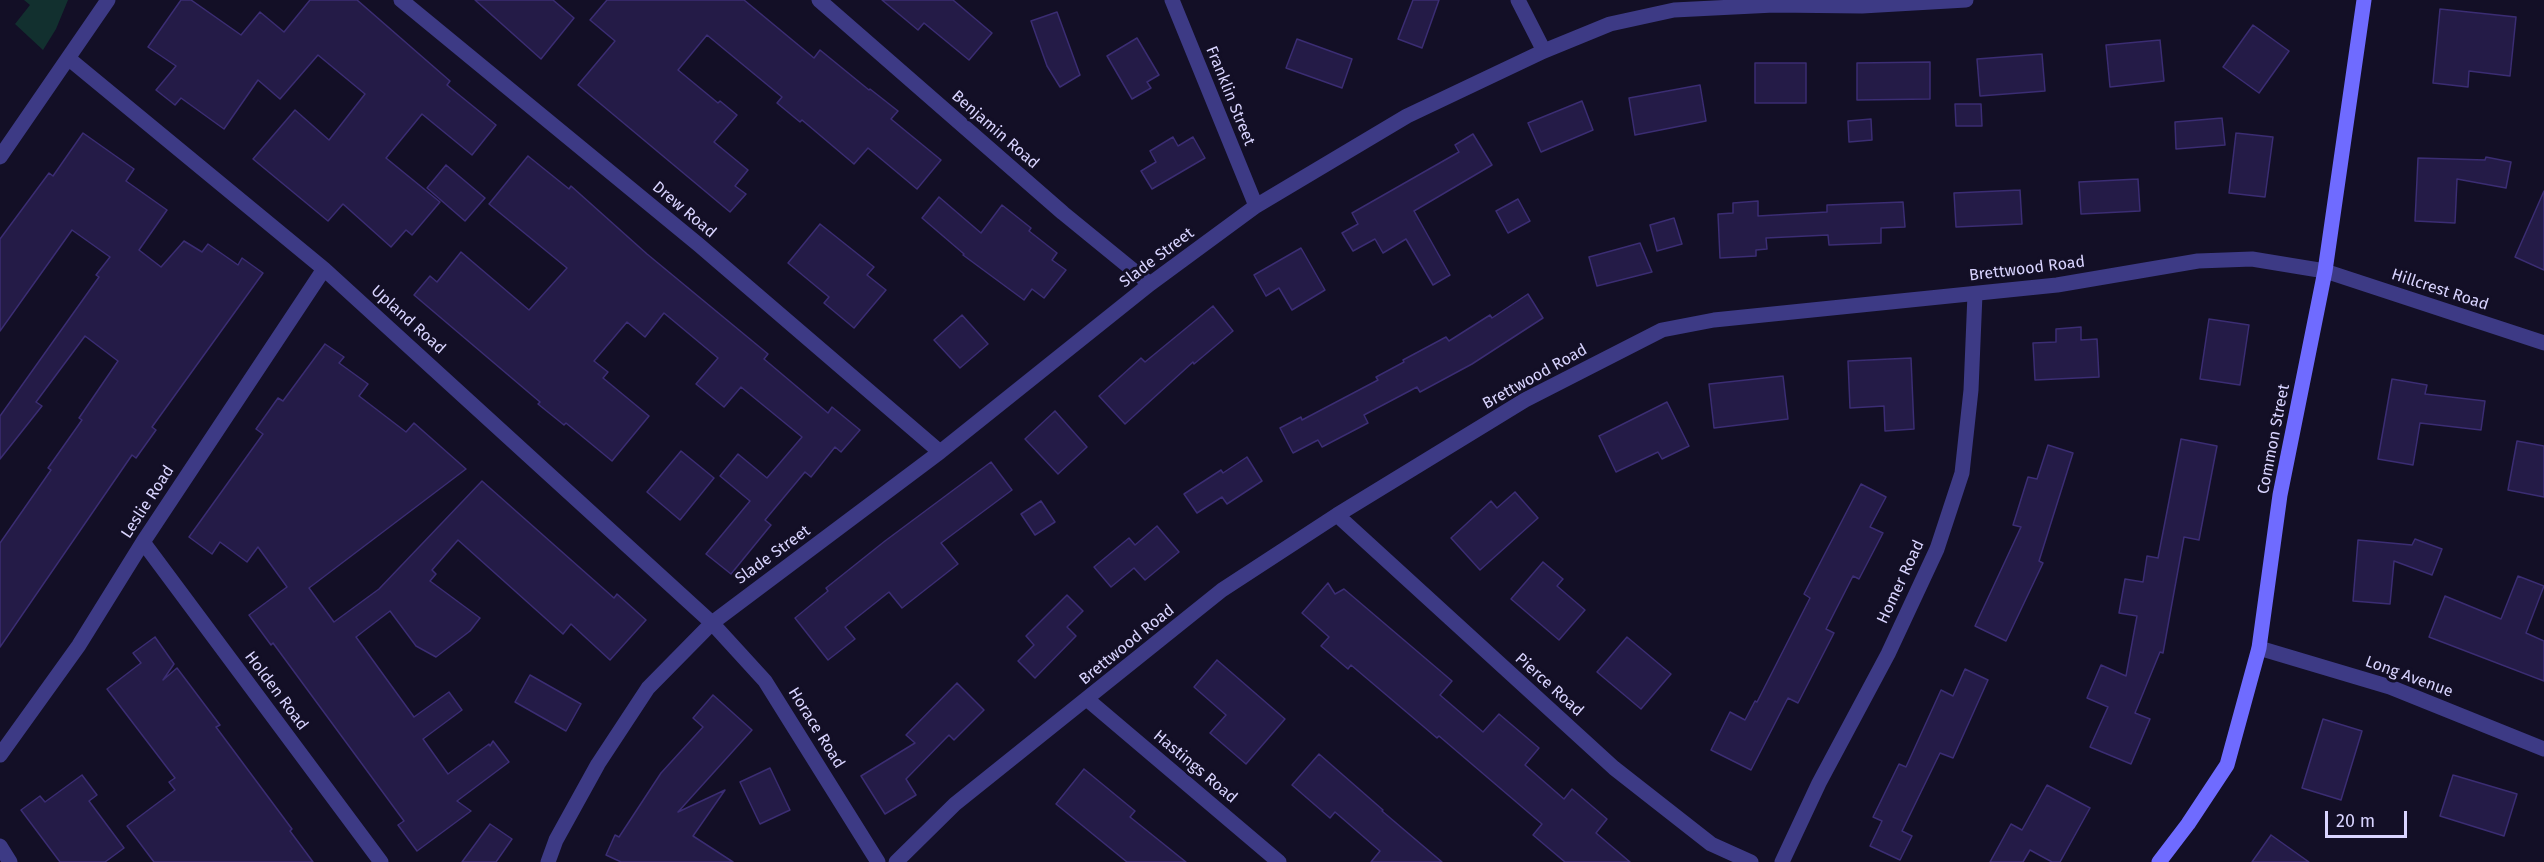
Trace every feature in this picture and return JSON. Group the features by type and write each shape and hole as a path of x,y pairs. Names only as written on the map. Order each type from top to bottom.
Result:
{"main road":[{"name":"Common Street","path":"2158,862 2188,824 2227,765 2259,648 2280,495 2325,271 2364,0"}],"street":[{"path":"0,157 108,0"},
{"name":"Drew Road","path":"401,0 690,238 939,452"},
{"name":"Benjamin Road","path":"819,0 1063,213 1150,284"},
{"name":"Franklin Street","path":"1172,0 1256,206"},
{"path":"1518,0 1544,51"},
{"name":"Slade Street","path":"548,862 556,840 598,764 648,688 712,623 939,452 1150,284 1256,206 1407,116 1544,51 1610,24 1674,10 1966,0"},
{"name":"Upland Road","path":"68,58 324,269 712,623"},
{"name":"Brettwood Road","path":"896,862 955,804 1088,700 1222,590 1337,515 1525,400 1662,330 1714,320 2057,285 2198,261 2252,259 2325,271"},
{"name":"Leslie Road","path":"0,754 79,645 143,542 324,269"},
{"name":"Hillcrest Road","path":"2325,271 2544,343"},
{"name":"Homer Road","path":"1782,862 1819,783 1888,654 1937,549 1962,473 1971,390 1975,294"},
{"name":"Pierce Road","path":"1337,515 1614,768 1711,844 1751,862"},
{"name":"Holden Road","path":"143,542 381,862"},
{"name":"Horace Road","path":"712,623 765,681 878,862"},
{"name":"Long Avenue","path":"2259,648 2390,687 2544,749"},
{"name":"Hastings Road","path":"1088,700 1279,862"},
{"path":"0,846 10,862"}],"green space":[{"path":"24,0 68,0 56,29 43,50 15,24 30,5"}],"building":[{"path":"181,0 191,0 241,35 260,12 284,32 310,0 357,0 450,81 447,85 496,125 472,155 422,114 386,158 440,202 412,235 406,230 391,247 343,204 328,221 253,159 295,110 329,140 365,94 318,55 280,99 258,80 224,129 181,98 175,105 156,90 176,66 148,47"},
{"path":"475,0 553,0 574,18 541,59"},
{"path":"607,0 744,0 814,58 820,50 898,111 891,119 941,160 917,189 868,148 854,164 802,120 800,122 777,103 782,97 707,35 678,70 718,103 720,101 737,115 714,142 748,170 735,186 746,194 730,212 578,85 615,41 590,20"},
{"path":"882,0 953,0 992,33 969,60 924,23 918,30"},
{"path":"1413,0 1439,0 1422,48 1398,39"},
{"path":"2440,9 2516,17 2510,76 2469,71 2468,87 2433,83"},
{"path":"1057,12 1080,75 1060,87 1047,66 1031,21"},
{"path":"2253,25 2289,51 2259,93 2223,67"},
{"path":"1137,38 1159,75 1147,82 1151,88 1132,99 1107,56"},
{"path":"1297,39 1352,59 1342,88 1286,68"},
{"path":"2160,40 2164,81 2110,87 2106,45"},
{"path":"2042,54 2045,91 1980,96 1977,59"},
{"path":"1930,62 1930,99 1857,100 1857,63"},
{"path":"1755,63 1806,63 1806,103 1755,103"},
{"path":"1700,85 1706,121 1635,135 1629,98"},
{"path":"1582,101 1593,130 1541,152 1528,123"},
{"path":"1955,104 1981,104 1982,126 1956,126"},
{"path":"2222,118 2225,145 2176,149 2175,122"},
{"path":"1871,119 1872,140 1849,142 1848,121"},
{"path":"83,133 134,169 126,181 167,210 139,250 161,267 184,241 202,252 208,244 238,265 242,258 263,273 152,427 156,430 136,458 132,455 0,647 0,543 51,470 48,468 82,420 79,418 118,361 85,336 36,402 42,406 0,459 0,416 99,277 96,275 110,257 72,230 0,331 0,239 49,173 53,176"},
{"path":"2236,133 2273,137 2265,197 2229,193"},
{"path":"1473,134 1492,165 1414,211 1450,275 1433,285 1406,239 1383,253 1375,239 1353,251 1342,233 1358,224 1352,213 1459,152 1455,145"},
{"path":"1173,137 1178,146 1193,137 1205,158 1152,189 1141,171 1156,162 1150,151"},
{"path":"528,156 569,189 571,186 647,254 768,354 764,359 828,413 832,407 860,430 841,452 835,447 811,477 805,472 765,520 771,525 731,574 706,554 750,501 720,476 738,454 767,478 802,437 741,387 724,407 696,384 718,358 664,313 645,337 627,322 594,361 608,372 603,378 649,416 612,461 566,423 564,425 538,404 540,402 414,295 430,276 437,282 461,252 529,310 567,268 489,204"},
{"path":"2486,157 2511,162 2506,188 2457,179 2455,223 2415,221 2418,158 2485,160"},
{"path":"446,165 485,198 465,221 427,188"},
{"path":"2138,179 2140,211 2081,214 2079,182"},
{"path":"2020,190 2022,224 1956,227 1954,193"},
{"path":"2544,191 2544,270 2515,257"},
{"path":"939,197 981,233 1002,205 1031,228 1029,231 1057,253 1052,260 1066,270 1044,298 1032,289 1024,300 963,255 922,218"},
{"path":"1518,199 1530,221 1508,233 1496,211"},
{"path":"1758,201 1758,216 1827,212 1827,205 1903,202 1905,227 1881,228 1881,243 1829,245 1828,235 1766,238 1767,249 1756,250 1756,256 1720,258 1718,214 1733,213 1733,203"},
{"path":"1674,218 1682,244 1657,251 1650,225"},
{"path":"820,224 874,267 867,275 886,290 854,328 824,303 829,297 788,263"},
{"path":"1640,243 1652,272 1597,286 1589,257"},
{"path":"1301,248 1325,290 1292,310 1279,288 1266,296 1254,275"},
{"path":"1528,294 1543,318 1472,364 1420,392 1417,387 1364,415 1368,423 1322,447 1318,440 1293,453 1280,428 1301,417 1302,420 1378,380 1376,377 1404,362 1403,360 1446,337 1449,341 1490,315 1492,318"},
{"path":"1213,306 1233,331 1194,364 1193,362 1125,424 1099,396 1141,358 1145,362"},
{"path":"962,315 988,344 960,368 934,340"},
{"path":"2209,319 2249,325 2240,385 2200,379"},
{"path":"2081,327 2081,340 2097,339 2099,377 2035,380 2033,343 2056,342 2056,329"},
{"path":"325,344 344,357 339,363 368,384 359,396 406,432 414,423 466,469 309,588 334,622 379,589 482,481 614,598 617,594 646,620 610,660 571,624 563,634 458,540 432,570 436,574 430,581 480,618 470,631 436,657 416,646 390,611 356,637 414,717 449,692 462,710 423,739 448,774 489,744 490,746 493,741 509,762 457,801 471,811 417,851 398,825 404,821 273,643 271,645 249,615 287,587 258,547 247,562 220,542 212,554 189,537 263,434 256,429 278,398 283,401"},
{"path":"1911,358 1914,429 1885,431 1884,406 1850,408 1848,361"},
{"path":"1783,376 1788,419 1714,428 1709,384"},
{"path":"2392,379 2427,385 2425,394 2485,401 2481,430 2420,423 2413,465 2378,459"},
{"path":"1667,402 1689,446 1662,459 1658,452 1616,472 1599,436"},
{"path":"1055,411 1087,447 1058,474 1025,439"},
{"path":"2181,439 2217,446 2199,540 2184,537 2163,653 2160,652 2135,713 2150,719 2131,764 2090,747 2108,707 2087,698 2101,665 2126,676 2137,616 2119,613 2125,579 2143,582 2147,556 2158,558"},
{"path":"2517,441 2544,446 2544,497 2508,490"},
{"path":"2048,445 2073,453 2039,561 2043,563 2006,641 1975,626 2021,527 2013,525 2028,477 2037,479"},
{"path":"681,451 714,478 680,520 647,492"},
{"path":"1247,457 1262,481 1227,504 1222,497 1197,513 1184,494 1221,470 1223,473"},
{"path":"991,462 1012,490 941,543 958,564 902,608 889,592 845,627 855,639 828,660 795,618 828,591 826,588 885,541"},
{"path":"1861,484 1886,497 1870,527 1883,533 1859,579 1853,576 1826,629 1834,633 1798,703 1788,698 1751,770 1711,750 1730,712 1745,720 1755,701 1757,702 1810,598 1804,594"},
{"path":"1515,492 1538,518 1480,570 1451,538 1491,501 1497,508"},
{"path":"1041,501 1055,522 1035,535 1021,514"},
{"path":"1157,526 1179,552 1145,580 1134,568 1111,587 1094,567 1129,538 1135,545"},
{"path":"2415,539 2442,549 2432,575 2394,561 2390,604 2353,601 2358,540 2412,545"},
{"path":"1543,562 1563,579 1557,586 1585,610 1559,640 1511,599"},
{"path":"2518,576 2544,586 2526,633 2544,641 2544,681 2429,637 2445,596 2501,619"},
{"path":"1328,583 1335,594 1344,589 1452,681 1440,695 1483,732 1499,714 1539,748 1525,765 1564,799 1572,789 1607,819 1596,833 1630,862 1565,862 1533,835 1542,824 1351,665 1348,669 1321,646 1329,637 1302,613"},
{"path":"1067,595 1083,611 1067,627 1076,636 1035,678 1018,661 1034,645 1026,636"},
{"path":"155,637 174,664 163,680 177,668 220,725 216,727 292,829 290,831 313,862 154,862 127,826 175,790 169,782 175,778 107,689 141,663 133,653"},
{"path":"1627,637 1671,674 1641,709 1597,672"},
{"path":"1217,660 1285,719 1246,764 1210,733 1226,715 1194,687"},
{"path":"1965,669 1988,680 1953,758 1940,753 1902,831 1912,836 1900,860 1870,846 1882,821 1873,817 1899,764 1906,767 1941,690 1953,696"},
{"path":"530,675 581,704 566,731 515,702"},
{"path":"957,683 984,710 954,740 949,735 906,779 916,795 885,814 861,776 915,743 906,735"},
{"path":"713,695 752,730 678,812 725,790 693,836 733,862 621,862 606,855 615,835 619,837 661,773 703,727 693,718"},
{"path":"2323,719 2362,731 2341,800 2302,788"},
{"path":"1319,754 1442,862 1371,862 1380,851 1335,812 1330,818 1292,785"},
{"path":"770,768 790,810 760,824 740,782"},
{"path":"1084,769 1135,811 1130,817 1186,862 1127,862 1056,804"},
{"path":"82,775 97,795 89,801 124,848 105,862 60,862 21,810 40,796 45,802"},
{"path":"2453,775 2517,794 2504,836 2440,816"},
{"path":"2047,785 2090,808 2060,862 2052,862 2030,850 2023,862 1990,862 2011,824 2022,830"},
{"path":"490,824 512,839 496,862 462,862"},
{"path":"2271,835 2309,862 2252,862"}]}
